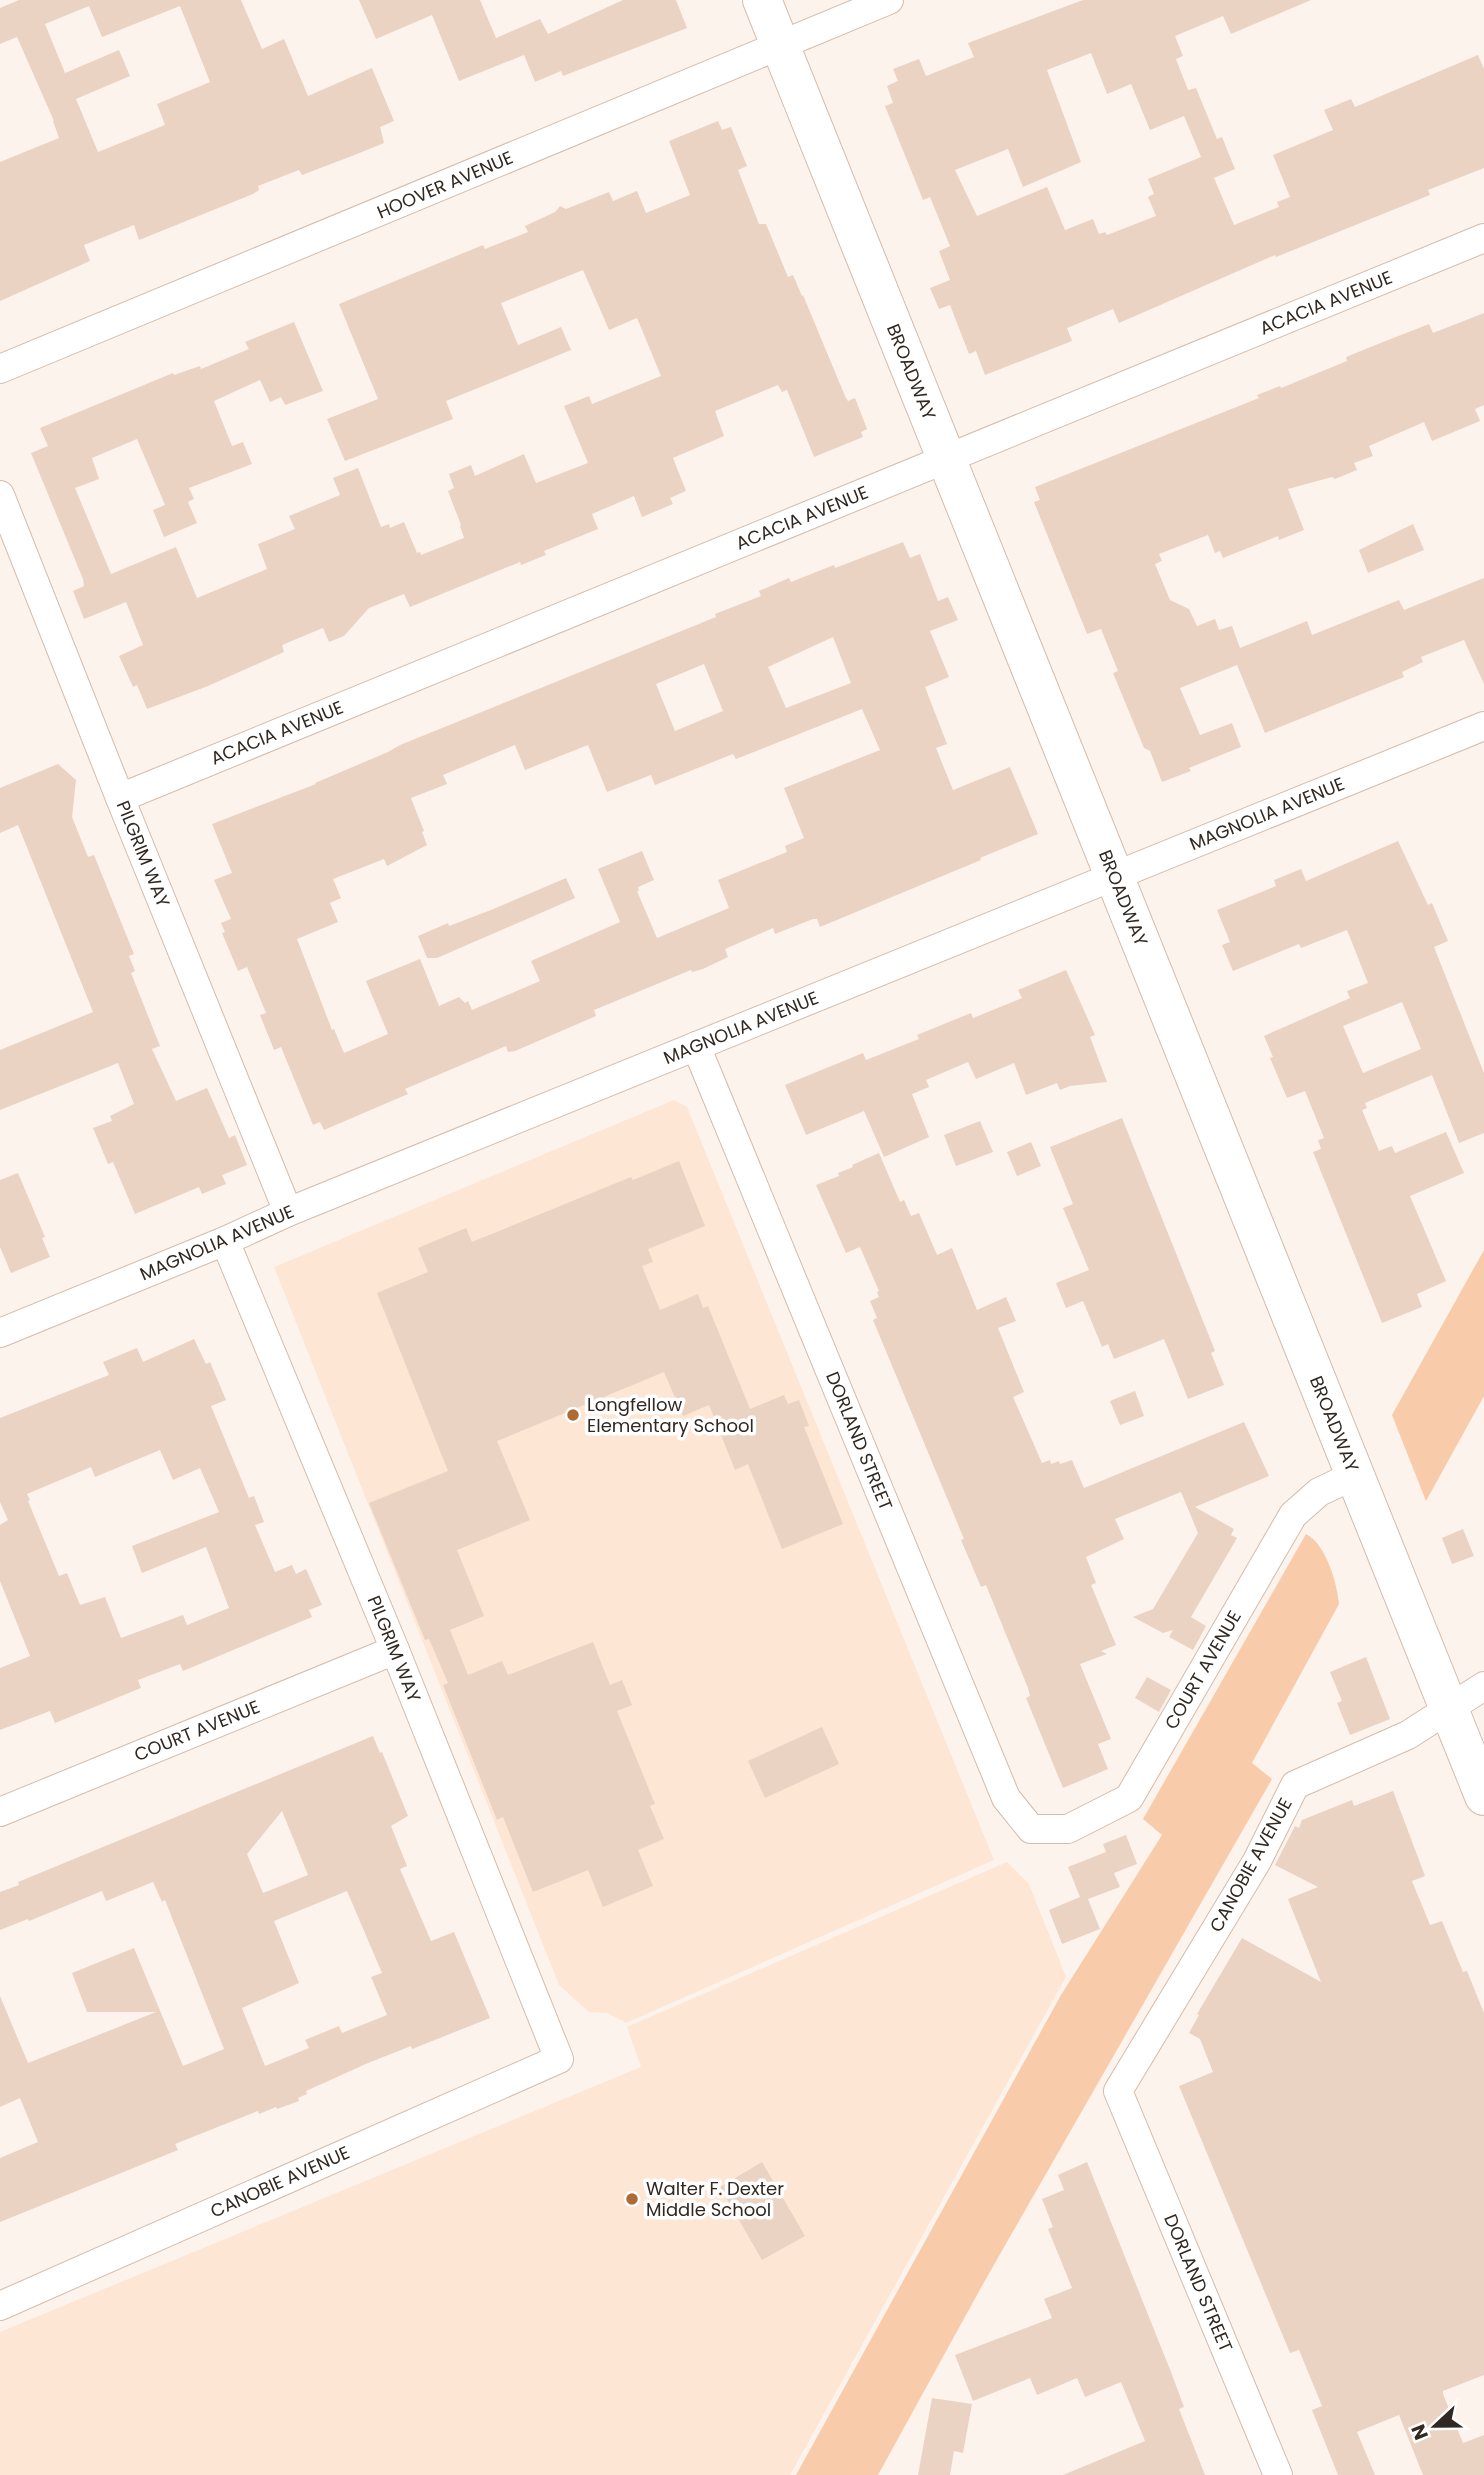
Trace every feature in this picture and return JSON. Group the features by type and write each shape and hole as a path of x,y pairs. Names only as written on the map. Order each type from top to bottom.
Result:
{"street":[{"name":"BROADWAY","path":"762,0 1484,1796"},
{"name":"HOOVER AVENUE","path":"0,369 889,0"},
{"name":"ACACIA AVENUE","path":"120,798 1484,238"},
{"name":"PILGRIM WAY","path":"0,495 288,1212"},
{"name":"MAGNOLIA AVENUE","path":"0,1333 225,1241 288,1212 1484,726"},
{"name":"DORLAND STREET","path":"696,1046 1006,1798 1031,1829"},
{"name":"PILGRIM WAY","path":"225,1241 395,1650 559,2059"},
{"name":"COURT AVENUE","path":"1031,1829 1069,1829 1129,1798 1293,1515 1319,1492 1355,1475"},
{"name":"COURT AVENUE","path":"0,1812 395,1650"},
{"name":"CANOBIE AVENUE","path":"1118,2091 1257,1861 1295,1786 1408,1735 1484,1686"},
{"name":"CANOBIE AVENUE","path":"0,2306 559,2059"},
{"name":"DORLAND STREET","path":"1118,2091 1278,2475"}],"shaded area":[{"name":"Longfellow Elementary School","path":"674,1100 687,1107 994,1860 626,2023 608,2013 589,2012 559,1985 274,1267"},
{"path":"1484,1250 1484,1396 1426,1501 1392,1415"},
{"path":"1306,1534 1325,1555 1333,1575 1339,1604 1252,1763 1272,1779 983,2284 878,2475 796,2475 1061,1995 1162,1835 1143,1819"},
{"name":"Walter F. Dexter Middle School","path":"1007,1862 1029,1884 1066,1977 790,2475 0,2475 0,2332 641,2067 627,2027"}],"building":[{"path":"19,0 241,0 262,49 284,39 308,96 372,68 394,121 380,127 384,143 352,156 302,175 299,170 258,186 259,190 253,194 139,240 134,225 84,245 90,261 0,301 0,162 59,138 17,37 0,44 0,8","holes":["89,6 102,37 180,6 210,82 157,104 165,125 98,152 76,99 130,76 119,50 65,73 45,24"]},
{"path":"359,0 480,0 496,38 540,19 548,34 623,0 676,0 687,28 563,76 561,71 535,82 524,55 459,81 432,15 376,39"},
{"path":"1083,0 1311,0 1231,34 1223,16 1175,36 1183,56 1176,59 1188,90 1196,88 1217,139 1222,137 1235,169 1214,178 1234,225 1279,207 1277,202 1290,197 1273,155 1333,130 1324,110 1351,99 1355,107 1478,55 1484,69 1484,168 1428,190 1430,195 1276,257 1275,255 1119,323 1113,309 1067,328 1072,341 985,375 976,351 969,354 950,305 939,309 930,288 950,280 939,251 950,246 930,197 923,200 885,106 893,103 887,86 898,81 893,69 919,59 926,76 974,57 968,43","holes":["1091,53 1107,94 1131,84 1150,130 1184,116 1201,157 1148,179 1154,194 1148,197 1156,216 1107,235 1105,232 1099,234 1093,219 1065,230 1047,187 977,216 955,170 1008,149 1023,187 1081,162 1047,70"]},
{"path":"718,121 722,130 731,127 747,166 738,170 759,224 766,224 788,277 793,275 803,295 845,396 848,401 855,398 867,429 861,432 863,437 814,457 787,390 782,392 778,385 715,411 724,436 673,458 686,491 670,498 673,504 642,517 634,496 592,514 598,529 544,551 546,555 521,565 520,562 410,607 404,594 369,608 344,636 329,642 323,628 282,645 284,652 208,686 147,709 137,685 133,687 119,656 143,645 126,602 84,619 73,591 84,586 83,579 31,453 48,446 40,428 173,373 174,375 200,366 201,369 249,349 245,342 294,322 323,391 285,405 281,397 270,402 260,380 214,401 232,446 243,442 252,464 189,488 194,499 188,502 197,523 164,537 153,510 165,505 137,439 92,458 99,479 75,488 111,574 176,547 197,598 267,569 258,544 295,529 289,516 340,495 333,478 358,468 381,527 389,524 390,528 404,522 417,553 420,552 421,555 464,538 448,491 454,488 449,474 471,465 475,476 524,454 536,483 588,463 564,406 589,396 592,404 661,376 637,318 609,330 583,270 501,303 518,345 561,327 571,350 446,401 453,419 345,461 327,419 378,399 339,304 483,245 485,249 528,232 525,226 555,212 560,206 566,209 609,192 613,201 637,191 646,213 690,195 669,141"},
{"path":"1484,313 1484,405 1475,409 1480,421 1432,441 1424,422 1369,446 1373,456 1354,463 1357,470 1335,479 1332,477 1288,489 1304,530 1279,540 1278,536 1223,558 1220,551 1215,553 1208,535 1159,554 1162,561 1155,564 1170,600 1189,609 1197,626 1215,619 1219,630 1232,626 1240,648 1307,621 1312,635 1399,600 1404,610 1484,578 1484,684 1464,640 1421,657 1423,662 1402,672 1404,677 1265,733 1237,665 1180,688 1200,735 1232,723 1241,747 1162,782 1150,751 1144,748 1113,673 1118,671 1101,629 1087,634 1034,502 1040,500 1035,487 1259,398 1257,395 1347,361 1346,357 1429,324 1433,333"},
{"path":"1413,524 1424,550 1368,573 1359,550"},
{"path":"903,542 910,558 920,554 938,601 948,597 958,620 930,631 949,677 925,687 947,744 936,748 953,790 1010,767 1038,834 820,927 817,919 813,919 775,934 773,928 725,949 728,957 703,969 691,970 594,1010 596,1016 515,1051 508,1052 506,1046 405,1089 408,1094 324,1130 320,1122 313,1125 281,1047 274,1050 260,1015 266,1013 247,967 238,971 222,933 225,932 221,923 231,919 214,880 232,873 212,824 316,784 400,745 716,617 715,614 761,596 759,591 789,578 791,582 834,565 835,568","holes":["833,637 851,683 786,708 768,667","704,664 723,711 675,731 656,684","862,709 880,750 784,788 804,838 785,846 787,852 718,880 729,908 657,938 637,891 638,887 654,880 642,851 598,869 620,922 531,961 540,981 472,1010 468,1001 465,1003 459,997 439,1006 420,959 366,981 388,1034 344,1053 334,1029 332,1030 297,939 338,922 330,903 341,898 333,879 384,859 387,866 427,845 411,798 447,784 443,775 515,745 525,770 588,745 607,792 651,775 655,785 733,754 736,759"]},
{"path":"58,764 76,780 72,817 88,857 94,855 134,954 129,956 135,971 131,973 160,1046 152,1049 176,1101 207,1088 229,1138 235,1135 247,1165 222,1175 226,1184 202,1194 199,1187 135,1214 113,1162 108,1164 93,1128 112,1121 110,1116 134,1104 118,1063 0,1110 0,1050 93,1012 18,825 0,833 0,788"},
{"path":"1398,841 1428,905 1432,903 1448,941 1434,947 1484,1073 1484,1133 1459,1143 1432,1075 1365,1103 1367,1108 1362,1110 1379,1151 1392,1146 1395,1153 1446,1132 1464,1173 1410,1196 1446,1281 1417,1294 1422,1307 1382,1323 1313,1152 1321,1149 1318,1140 1324,1138 1305,1091 1287,1098 1264,1036 1350,998 1347,991 1368,983 1347,930 1301,948 1299,944 1233,971 1222,945 1230,942 1217,910 1276,886 1274,880 1301,869 1306,881","holes":["1402,1002 1421,1049 1363,1073 1343,1026"]},
{"path":"566,878 575,898 437,958 427,958 418,936 448,923 449,926 491,910"},
{"path":"1066,970 1095,1035 1090,1037 1107,1082 1070,1086 1060,1090 1057,1083 1026,1095 1014,1063 976,1079 968,1062 926,1080 929,1087 912,1094 929,1137 884,1157 864,1111 806,1135 785,1085 863,1053 866,1060 919,1039 917,1035 971,1013 973,1018 1022,998 1018,990"},
{"path":"1122,1118 1215,1351 1211,1353 1224,1385 1188,1399 1164,1339 1114,1359 1108,1344 1102,1347 1083,1301 1066,1308 1056,1283 1089,1270 1063,1208 1073,1204 1050,1147"},
{"path":"980,1121 993,1152 956,1166 944,1135"},
{"path":"1031,1142 1041,1166 1017,1176 1007,1152"},
{"path":"879,1153 900,1202 904,1200 911,1216 919,1213 937,1255 952,1248 977,1310 1006,1297 1016,1321 998,1328 1024,1392 1013,1397 1042,1463 1050,1460 1051,1464 1059,1461 1060,1464 1072,1460 1084,1488 1244,1422 1269,1476 1195,1507 1234,1529 1231,1535 1237,1538 1191,1617 1206,1626 1193,1650 1169,1637 1173,1630 1163,1633 1133,1617 1153,1609 1198,1533 1181,1492 1115,1519 1124,1539 1086,1557 1096,1583 1091,1585 1116,1645 1101,1651 1107,1654 1080,1664 1111,1739 1098,1744 1108,1769 1063,1788 1026,1698 1030,1696 1028,1688 986,1585 981,1587 961,1540 964,1539 873,1320 877,1318 870,1301 879,1297 879,1291 860,1247 846,1253 816,1185 839,1176 838,1173"},
{"path":"679,1161 705,1226 648,1249 653,1262 642,1266 660,1310 698,1294 703,1308 708,1306 750,1409 784,1395 788,1404 799,1400 809,1426 804,1427 843,1524 782,1549 748,1464 735,1470 709,1405 683,1416 664,1372 497,1441 530,1520 457,1550 484,1616 450,1630 468,1675 502,1661 508,1675 593,1642 610,1685 622,1680 632,1705 617,1711 655,1804 650,1806 664,1839 638,1850 653,1886 603,1907 588,1870 533,1892 503,1817 497,1820 443,1685 448,1683 429,1639 425,1640 369,1503 448,1471 377,1293 428,1272 418,1248 466,1228 472,1242 631,1177 633,1180"},
{"path":"18,1173 45,1237 42,1238 50,1257 11,1273 0,1247 0,1180"},
{"path":"194,1339 206,1364 210,1362 226,1400 211,1406 249,1498 254,1496 264,1522 255,1525 275,1572 292,1565 296,1574 306,1569 322,1605 309,1610 312,1617 183,1671 180,1664 138,1680 141,1688 55,1723 50,1711 0,1730 0,1668 30,1656 0,1581 0,1525 8,1520 0,1502 0,1418 109,1375 103,1362 137,1348 143,1362","holes":["160,1450 173,1480 200,1468 219,1512 132,1546 142,1573 206,1547 229,1608 187,1625 183,1615 121,1638 105,1597 80,1605 67,1573 59,1576 27,1494 91,1467 95,1477"]},
{"path":"1135,1391 1144,1416 1120,1425 1110,1401"},
{"path":"1463,1529 1474,1556 1452,1564 1442,1538"},
{"path":"1366,1657 1390,1719 1350,1735 1337,1703 1342,1701 1330,1672"},
{"path":"1147,1677 1171,1690 1159,1712 1135,1698"},
{"path":"822,1727 839,1764 765,1798 748,1761"},
{"path":"373,1736 408,1816 391,1826 407,1866 400,1869 431,1941 454,1932 490,2018 368,2063 306,2091 307,2094 298,2098 299,2101 259,2114 258,2111 175,2144 178,2150 0,2222 0,2158 38,2142 20,2098 0,2107 0,1996 28,2063 156,2012 87,2012 72,1973 134,1948 183,2066 224,2049 165,1900 162,1902 153,1882 106,1901 102,1891 0,1930 0,1892 19,1885 18,1882","holes":["282,1811 308,1875 263,1893 247,1854","347,1891 382,1973 371,1977 387,2015 342,2033 339,2026 305,2040 309,2048 265,2066 242,2008 299,1983 274,1921"]},
{"path":"1393,1791 1425,1876 1412,1881 1430,1925 1442,1921 1484,2013 1484,2375 1443,2391 1443,2394 1463,2443 1484,2435 1484,2475 1423,2475 1399,2415 1357,2432 1375,2475 1338,2475 1312,2410 1322,2406 1299,2350 1290,2353 1179,2086 1213,2072 1200,2039 1189,2033 1199,2015 1197,2014 1242,1938 1321,1982 1288,1899 1318,1887 1275,1865 1295,1826 1299,1828 1302,1820 1352,1800 1354,1806"},
{"path":"1126,1835 1137,1864 1114,1873 1120,1887 1088,1899 1100,1929 1062,1944 1049,1910 1080,1897 1068,1867 1106,1852 1103,1844"},
{"path":"762,2162 805,2236 762,2260 720,2187"},
{"path":"1087,2162 1171,2372 1184,2407 1179,2409 1205,2475 1063,2475 1145,2441 1121,2382 1085,2397 1077,2378 1037,2395 1030,2378 973,2401 955,2355 1052,2318 1044,2299 1072,2288 1048,2229 1053,2227 1042,2199 1064,2190 1058,2175"},
{"path":"932,2398 972,2404 963,2453 954,2451 950,2475 918,2475"}],"place":[{"name":"Longfellow Elementary School","path":"573,1415"},
{"name":"Walter F. Dexter Middle School","path":"632,2199"}]}
